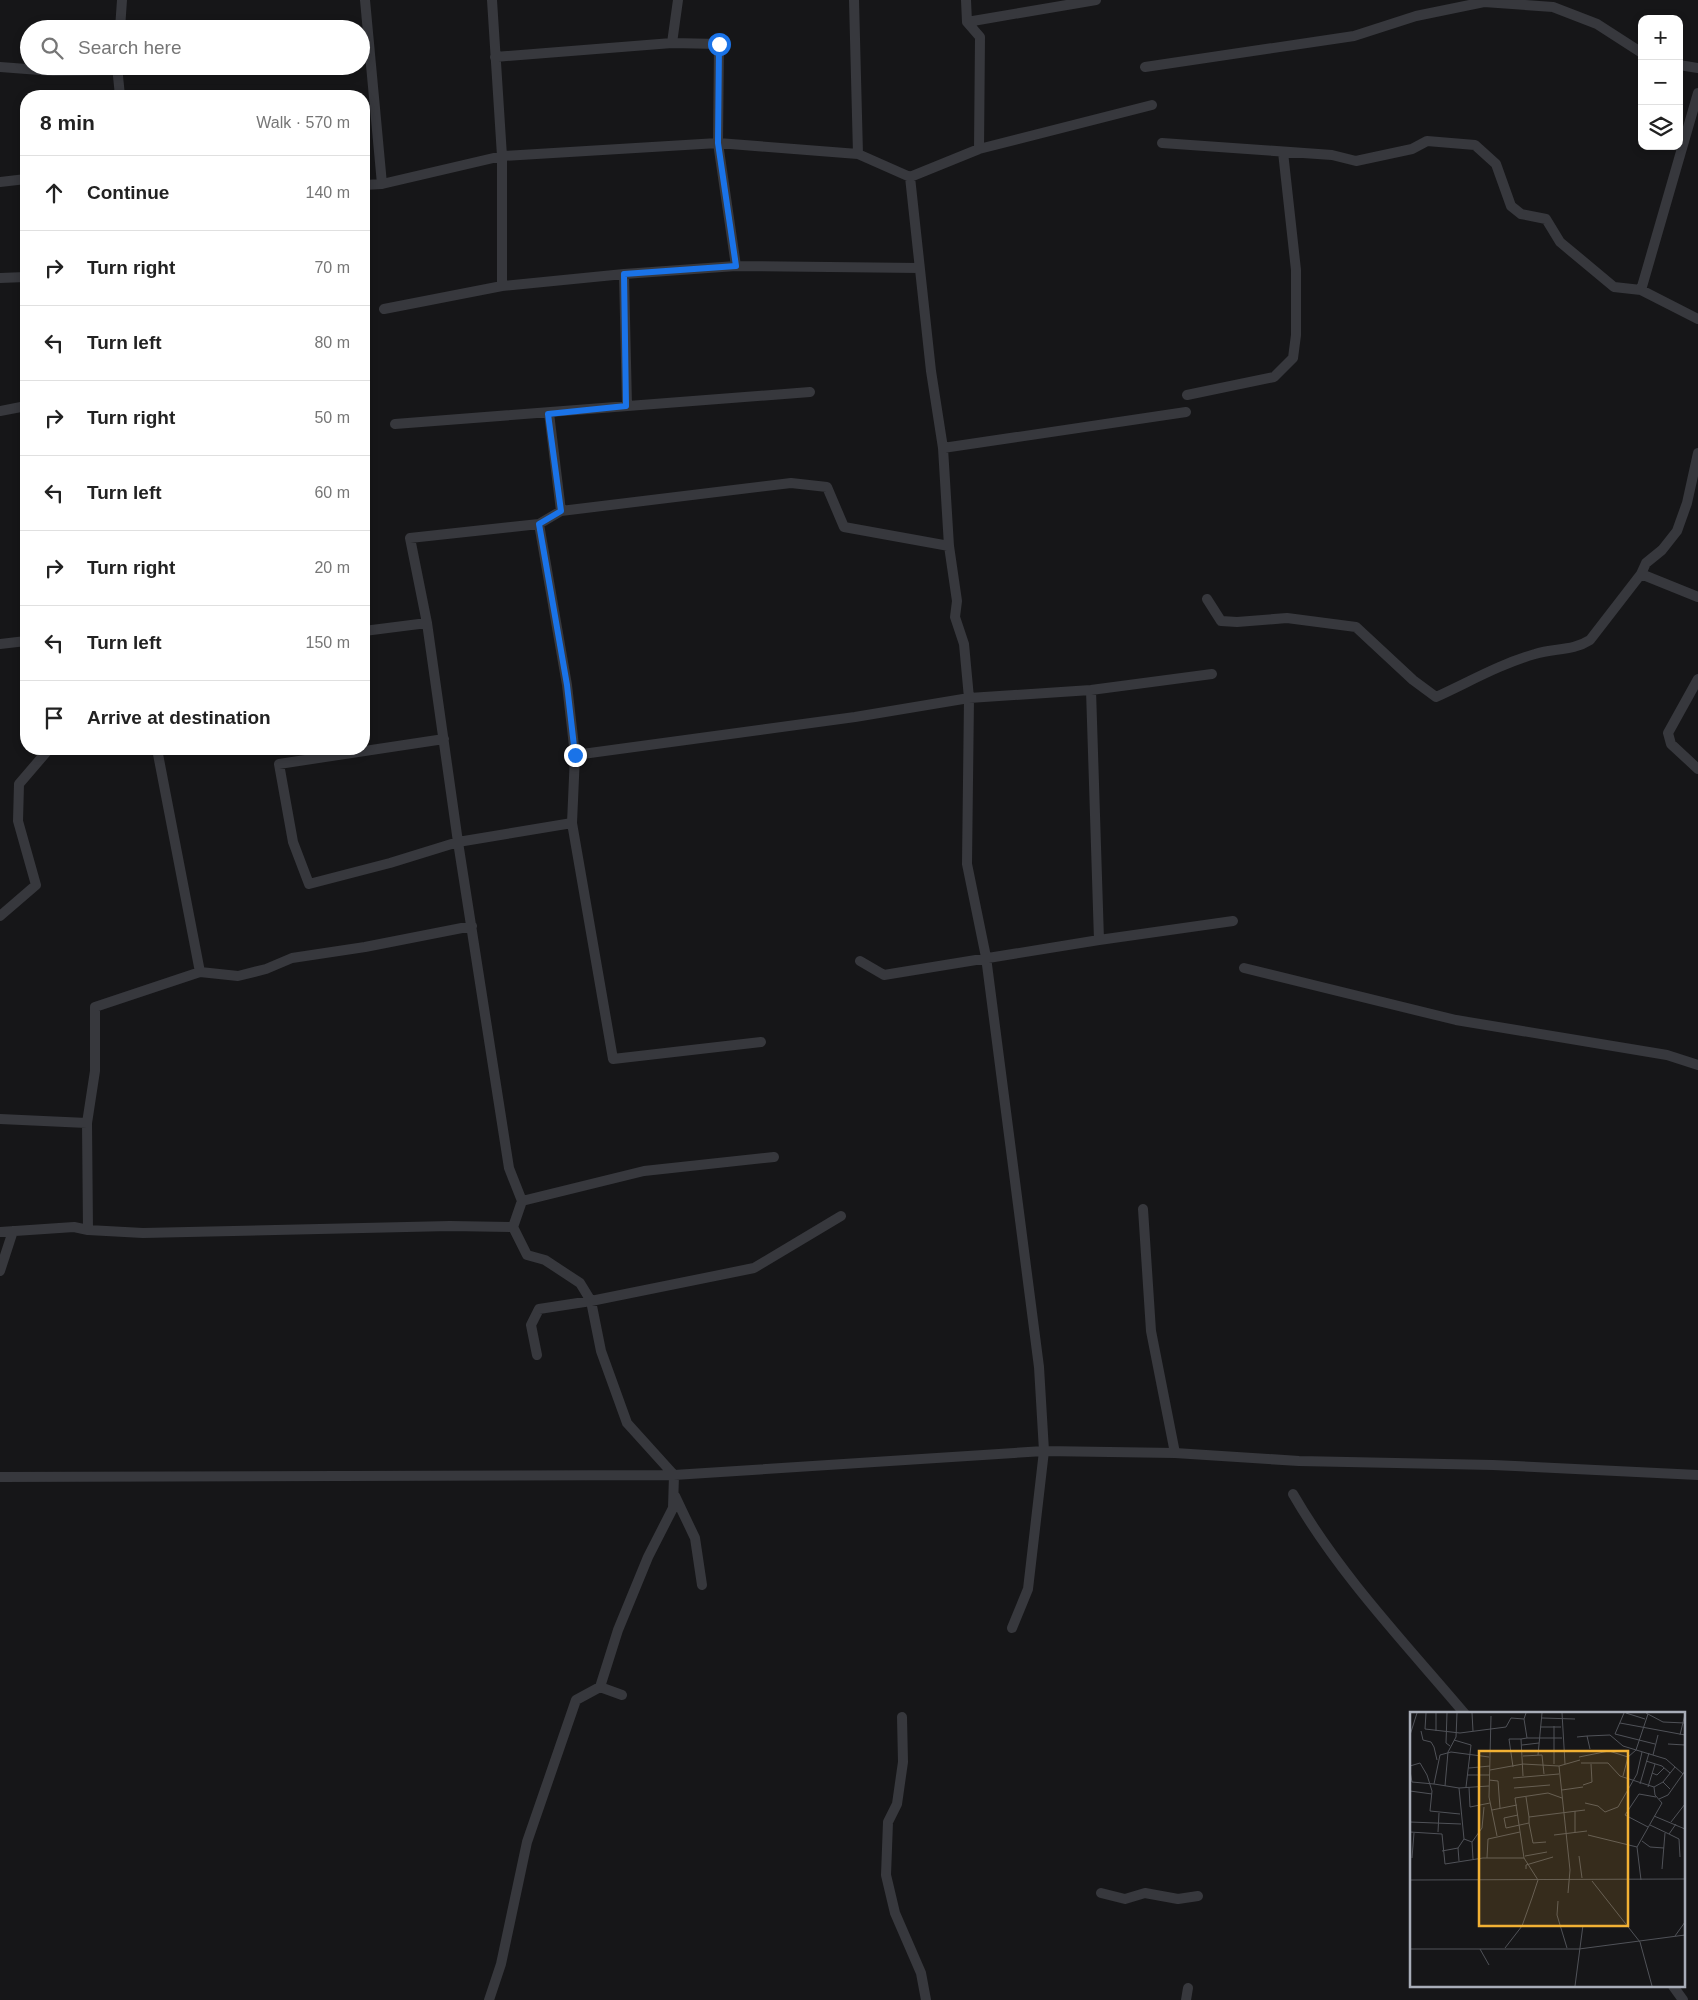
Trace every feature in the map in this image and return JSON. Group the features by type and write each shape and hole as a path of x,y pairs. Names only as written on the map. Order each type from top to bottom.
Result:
{"street":[{"path":"121,20 122,0"},
{"path":"365,0 367,20"},
{"path":"492,0 502,156 502,286"},
{"path":"672,43 678,0"},
{"path":"854,0 858,154"},
{"path":"966,0 967,22 980,37 979,149"},
{"path":"967,22 1096,0"},
{"path":"1145,67 1354,36 1416,16 1484,2 1553,3 1597,24 1638,50"},
{"path":"496,57 672,43 719,44 718,143 736,266"},
{"path":"370,54 382,184"},
{"path":"1683,66 1698,68"},
{"path":"0,67 20,69"},
{"path":"118,75 119,90"},
{"path":"1641,290 1698,93"},
{"path":"370,185 382,184 502,156 718,143 858,154 910,176 979,149 1152,105"},
{"path":"1162,143 1332,155 1356,160 1412,149 1428,141 1475,145 1496,164 1510,206 1521,214 1546,219 1560,242 1614,287 1641,290 1698,319"},
{"path":"1187,395 1274,377 1292,358 1296,335 1296,270 1283,152"},
{"path":"910,176 931,371 943,448 949,546 957,601 955,617 964,644 969,698 968,864 986,957 1039,1367 1044,1451 1028,1589 1012,1628"},
{"path":"0,182 20,180"},
{"path":"384,309 502,286 624,274 736,266 919,268"},
{"path":"624,274 626,406"},
{"path":"0,278 20,277"},
{"path":"395,424 548,414 810,392"},
{"path":"0,411 20,407"},
{"path":"943,448 1186,412"},
{"path":"548,414 561,511"},
{"path":"1207,599 1221,621 1237,622 1287,618 1356,627 1412,680 1436,697 1501,665 1555,649 1579,647 1590,640 1642,574 1646,563 1662,550 1677,531 1687,503 1698,453"},
{"path":"512,1227 522,1201 509,1168 458,842 427,623 410,538 539,524 561,511 791,483 827,487 844,527 949,546"},
{"path":"539,524 567,685 575,755 572,823 613,1059 761,1042"},
{"path":"1642,574 1698,598"},
{"path":"370,630 427,623"},
{"path":"0,644 20,642"},
{"path":"575,755 845,718 969,698 1091,690 1212,674"},
{"path":"1698,679 1668,733 1668,738 1671,744 1698,769"},
{"path":"1091,690 1099,940"},
{"path":"370,750 444,739"},
{"path":"0,916 36,885 18,821 19,784 45,755"},
{"path":"158,755 200,972"},
{"path":"338,755 279,764 293,842 309,884 390,863 458,842 572,823"},
{"path":"860,961 884,975 986,957 1233,921"},
{"path":"88,1230 87,1123 96,1071 95,1007 200,972 238,976 266,969 292,958 365,947 472,926"},
{"path":"1244,968 1456,1020 1667,1055 1698,1064"},
{"path":"0,1119 87,1123"},
{"path":"522,1201 644,1171 774,1156"},
{"path":"1143,1208 1151,1331 1174,1453"},
{"path":"537,1355 531,1325 539,1309 591,1301 754,1268 840,1216"},
{"path":"0,1232 74,1227 88,1230 142,1233 450,1226 512,1227"},
{"path":"489,2000 501,1964 527,1842 576,1700 600,1687 618,1630 648,1557 673,1508 674,1475 627,1423 602,1351 591,1301 580,1283 545,1260 528,1255 512,1227"},
{"path":"0,1271 13,1231"},
{"path":"0,1477 674,1475 1044,1451 1174,1453 1299,1462 1493,1465 1698,1474"},
{"path":"673,1493 695,1538 702,1585"},
{"path":"1293,1494 1312,1526 1366,1597 1463,1712"},
{"path":"600,1687 622,1695"},
{"path":"902,1717 903,1762 897,1804 888,1822 886,1875 895,1913 921,1973 926,2000"},
{"path":"1101,1893 1125,1899 1144,1893 1178,1899 1198,1896"},
{"path":"1186,2000 1188,1988"},
{"path":"1674,1988 1683,2000"}],"route":[{"path":"575,755 567,685 539,524 561,511 548,414 626,406 624,274 736,266 718,143 719,44"}]}
